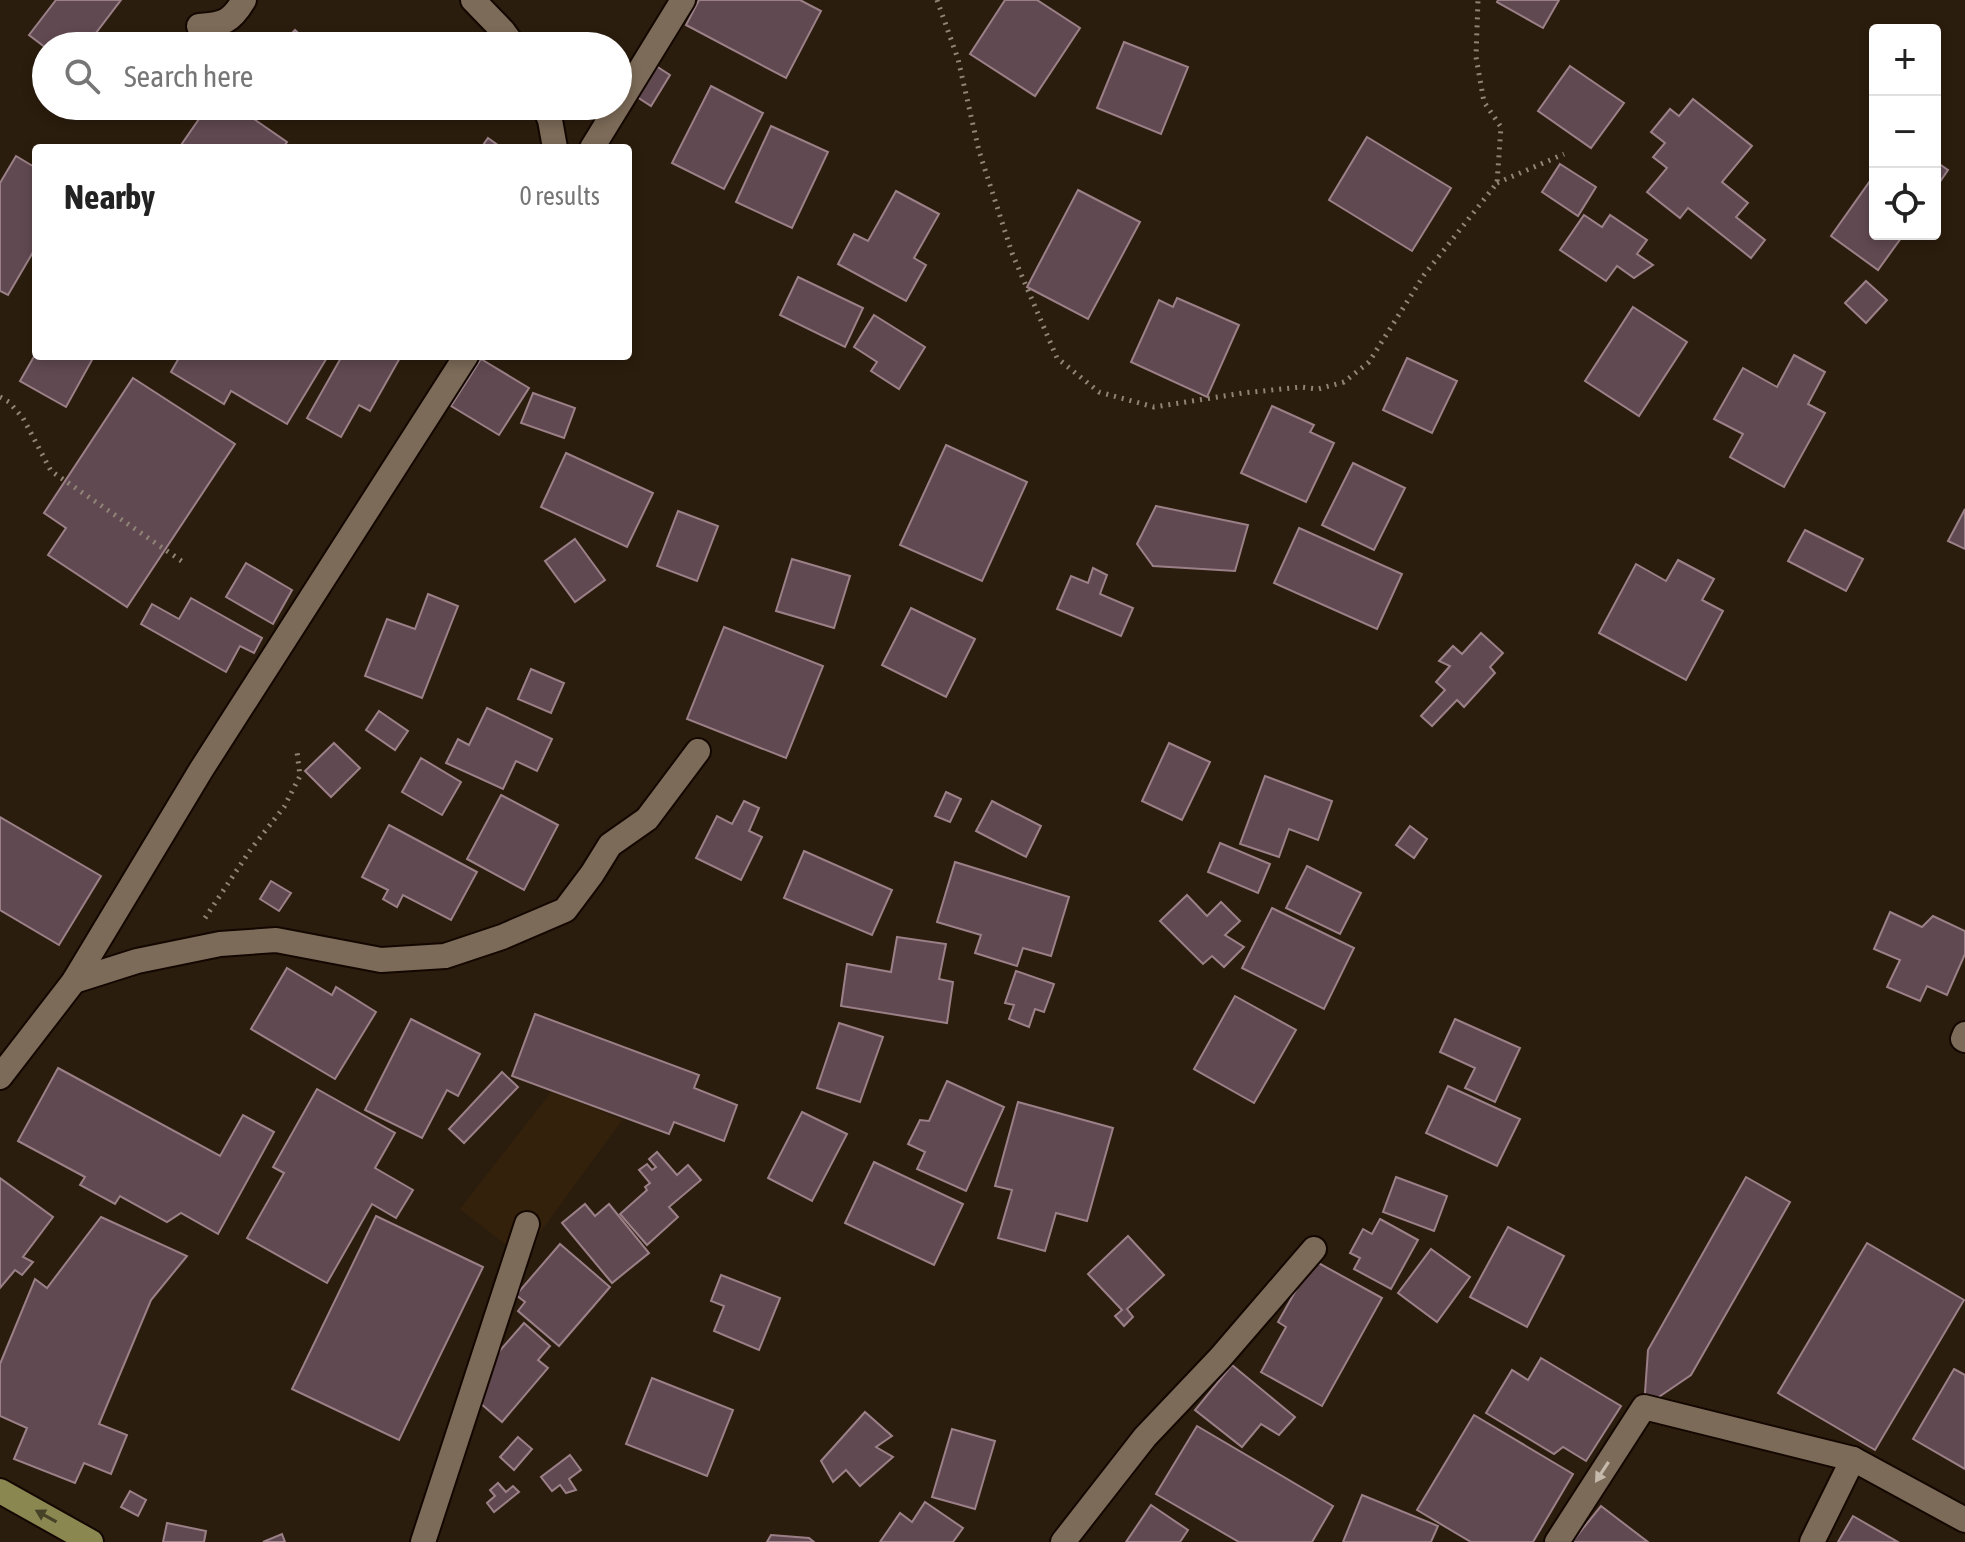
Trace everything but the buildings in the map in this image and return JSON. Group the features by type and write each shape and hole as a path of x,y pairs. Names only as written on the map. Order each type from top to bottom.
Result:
{"main road":[{"path":"0,1491 91,1542"}],"street":[{"path":"199,26 222,24 236,14 244,0"},
{"path":"473,0 504,32"},
{"path":"632,83 683,0"},
{"path":"550,120 554,144"},
{"path":"594,144 609,120"},
{"path":"0,1077 74,981 201,770 463,360"},
{"path":"74,981 137,961 220,944 276,940 381,960 445,956 502,937 565,910 610,845 647,819 698,751"},
{"path":"423,1542 527,1224"},
{"path":"1063,1542 1145,1437 1220,1358 1314,1249"},
{"path":"1557,1542 1644,1407 1853,1459 1965,1520"},
{"path":"1812,1542 1853,1459"}],"path":[{"path":"937,0 958,59 979,151 1012,253 1057,358 1099,392 1154,407 1243,393 1301,387 1318,389 1344,382 1369,362 1424,275 1497,183 1564,154"},
{"path":"1478,0 1476,57 1484,102 1501,127 1497,183"},
{"path":"0,397 23,418 51,471 183,562"},
{"path":"181,954 251,849 284,807 300,776 297,752"}],"shaded area":[{"path":"552,1091 622,1120 522,1257 460,1209"}]}
